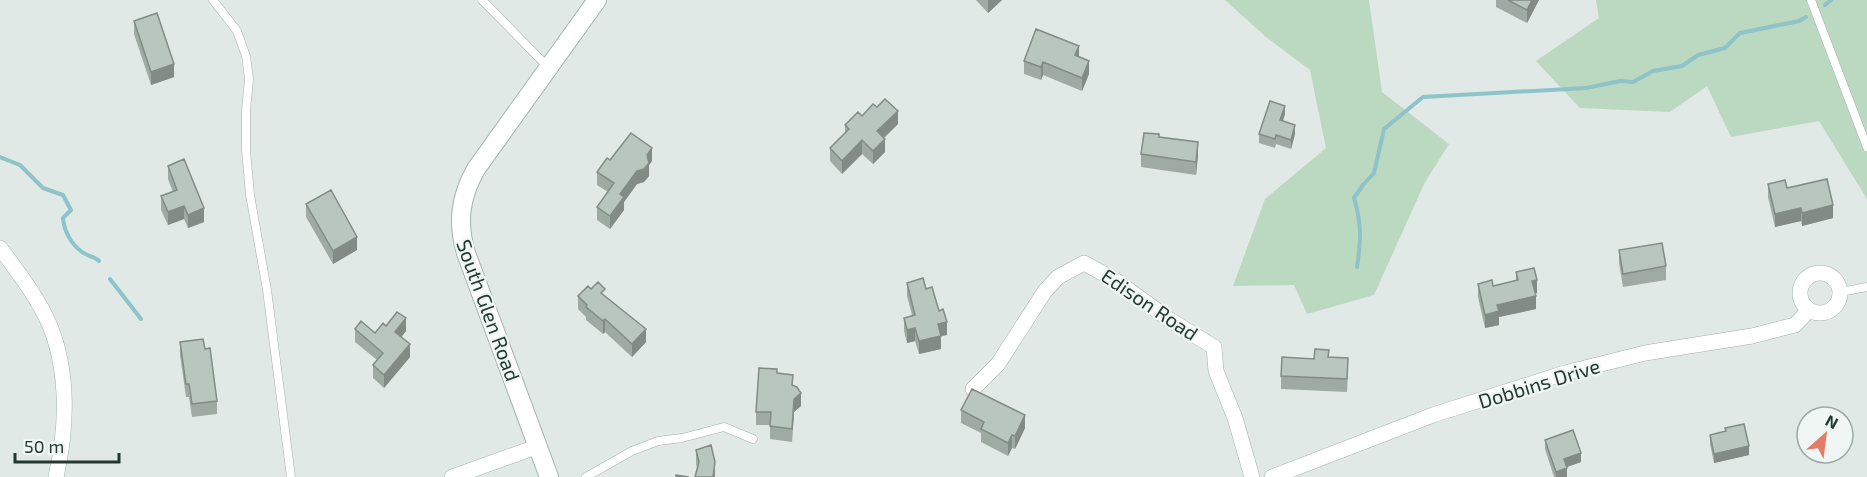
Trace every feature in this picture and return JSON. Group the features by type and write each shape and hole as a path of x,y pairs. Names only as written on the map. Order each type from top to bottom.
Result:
{"main road":[{"name":"South Glen Road","path":"549,477 465,253 460,221 466,189 476,169 597,0"}],"street":[{"path":"0,248 26,283 50,326 59,362 65,403 61,457 56,477"},
{"name":"Edison Road","path":"974,389 998,364 1045,291 1058,277 1073,268 1084,263 1090,264 1170,320 1214,347 1216,371 1235,418 1252,477"},
{"path":"1809,310 1804,306 1800,293 1800,287 1808,276 1821,272 1827,273 1838,282 1841,292"},
{"name":"Dobbins Drive","path":"1272,477 1433,415 1559,375 1645,353 1752,336 1795,325 1809,310 1822,313 1829,311 1839,302 1841,292"},
{"path":"452,477 539,446"}],"lane":[{"path":"213,0 237,32 246,56 249,79 246,150 250,195 267,290 291,477"},
{"path":"483,0 549,68"},
{"path":"1811,0 1867,147"},
{"path":"1841,292 1867,286"},
{"path":"586,477 658,441 682,438 724,427 753,439"}],"green space":[{"path":"1225,0 1369,0 1382,92 1449,144 1424,184 1374,295 1307,314 1294,285 1233,286 1265,199 1326,148 1310,70 1266,37"},
{"path":"1596,0 1867,0 1867,199 1819,121 1731,137 1707,86 1670,112 1580,108 1536,61 1599,18"}],"building":[{"path":"1508,0 1532,0 1527,10"},
{"path":"157,13 174,64 151,72 134,21"},
{"path":"1036,29 1079,46 1075,55 1089,61 1082,78 1043,62 1041,67 1024,61"},
{"path":"885,99 898,111 877,131 885,139 873,151 862,140 842,161 830,148 849,129 845,125 858,112 862,116 873,104 877,107"},
{"path":"1270,101 1285,106 1280,120 1295,125 1291,140 1276,135 1275,139 1259,134"},
{"path":"631,133 652,148 647,155 649,163 644,169 637,171 620,194 624,197 610,216 597,207 614,183 597,172 607,158 610,160"},
{"path":"1144,133 1198,142 1196,162 1141,154"},
{"path":"184,159 204,208 188,215 184,206 168,212 161,196 177,190 168,166"},
{"path":"1827,179 1833,205 1802,213 1801,208 1775,214 1768,184 1785,180 1787,188"},
{"path":"331,190 357,237 333,251 306,204"},
{"path":"1662,243 1666,266 1623,274 1619,250"},
{"path":"1534,268 1537,280 1532,281 1536,296 1497,305 1499,311 1485,315 1478,284 1492,280 1493,286 1518,280 1516,272"},
{"path":"923,278 926,289 932,287 939,311 943,309 947,322 938,324 941,336 919,341 915,328 907,330 904,318 915,315 907,283"},
{"path":"598,282 605,289 601,293 646,329 632,344 605,319 603,321 586,307 587,305 578,296 588,286 591,289"},
{"path":"397,312 406,318 395,332 410,344 384,375 373,365 383,353 355,329 361,321 375,333 383,323 386,326"},
{"path":"203,339 205,349 210,348 217,401 192,404 189,384 186,384 180,342"},
{"path":"1315,349 1329,350 1328,357 1348,358 1347,379 1281,376 1282,357 1314,359"},
{"path":"759,368 777,369 777,373 793,375 792,385 797,387 801,393 794,399 792,429 770,426 771,412 756,412"},
{"path":"972,389 1025,415 1015,436 1012,435 1008,443 981,429 984,422 961,410"},
{"path":"1744,424 1749,446 1714,454 1710,435 1726,431 1725,428"},
{"path":"1573,430 1581,453 1564,459 1567,468 1556,472 1545,440"},
{"path":"711,445 715,462 713,477 695,477 699,462 696,450"}],"waterway":[{"path":"1825,5 1831,0"},
{"path":"1357,267 1360,232 1354,198 1374,173 1384,129 1423,97 1586,88 1620,81 1633,82 1653,71 1682,66 1698,55 1725,48 1740,33 1799,21 1806,17"},
{"path":"0,157 20,165 43,188 63,195 71,210 63,218 69,237 82,252 99,261"},
{"path":"110,279 141,319"}]}
